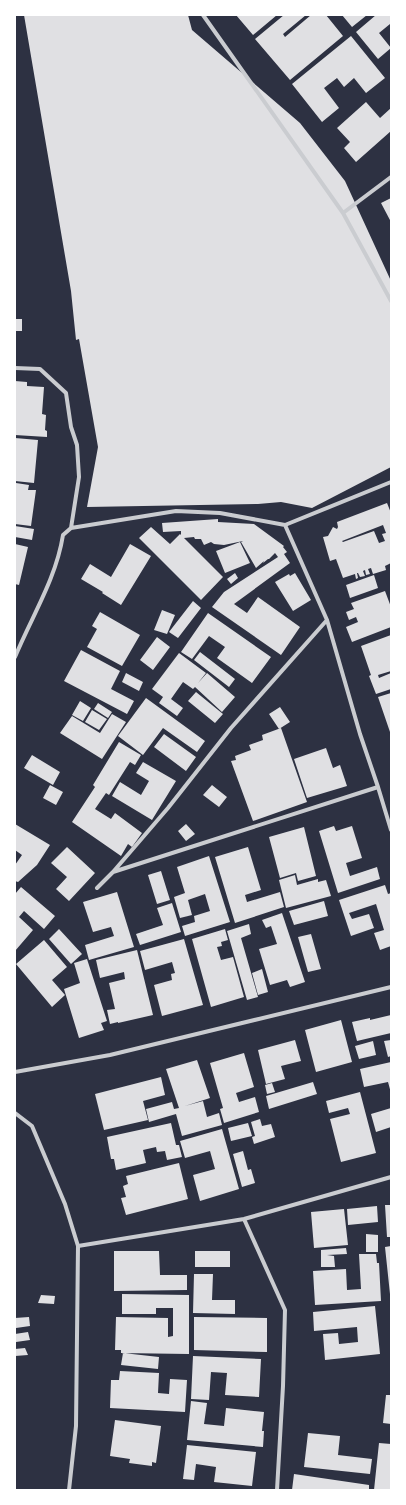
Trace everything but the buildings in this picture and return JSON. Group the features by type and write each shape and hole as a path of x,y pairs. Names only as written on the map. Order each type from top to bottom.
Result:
{"street":[{"path":"203,15 343,213 391,301"},
{"path":"343,213 391,177"},
{"path":"15,368 40,369 66,393 71,427 77,445 79,477 71,528"},
{"path":"15,657 25,633 44,596 61,549 63,535 71,528 176,511 220,514 285,525 391,482"},
{"path":"285,525 327,620 360,734 391,830"},
{"path":"97,888 113,872 168,808 231,728 327,620"},
{"path":"113,872 378,786"},
{"path":"15,1072 110,1055 391,987"},
{"path":"15,1113 32,1126 64,1204 78,1246 76,1426 69,1490"},
{"path":"78,1246 244,1219 391,1177"},
{"path":"244,1219 285,1310 283,1386 277,1490"}]}
